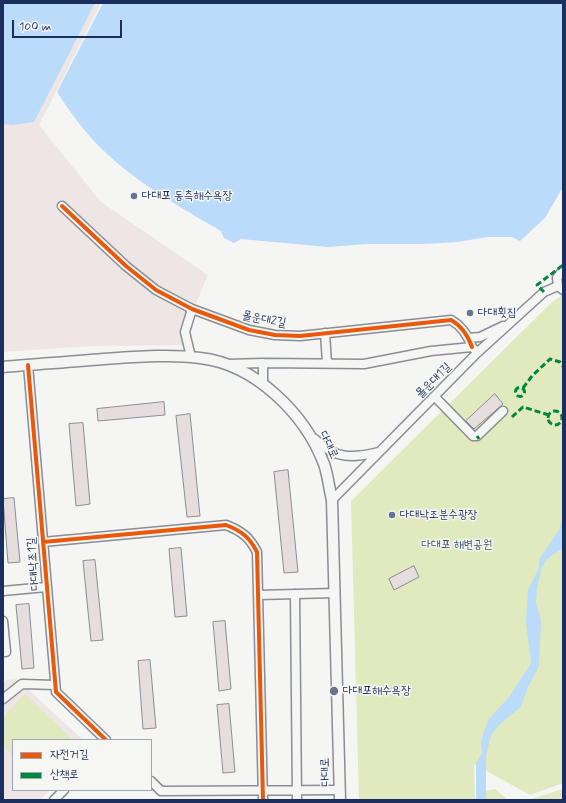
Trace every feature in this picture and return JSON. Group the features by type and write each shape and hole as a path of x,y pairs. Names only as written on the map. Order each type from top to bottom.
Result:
{"main road":[{"name":"다대로","path":"3,367 149,356 201,358 225,364 247,374 263,385 292,411 308,432 324,465 332,500 340,795"}],"street":[{"name":"몰운대2길","path":"62,206 126,266 156,290 192,309 249,330 275,335 300,336 451,320 457,324 468,338"},
{"path":"561,288 557,278 563,270"},
{"name":"몰운대1길","path":"332,500 435,397 475,350 511,323 544,292 561,288"},
{"path":"191,357 184,332 192,309"},
{"path":"225,364 364,364 431,351 475,350 468,338 480,337 511,323"},
{"path":"325,333 327,363"},
{"path":"263,363 263,385"},
{"name":"다대낙조1길","path":"28,365 56,692 105,739"},
{"path":"435,397 473,436 477,436 502,411"},
{"path":"308,432 322,447 348,457 380,452"},
{"path":"43,542 226,525 238,530 250,539 257,552 263,800"},
{"path":"3,591 46,587"},
{"path":"258,595 335,593"},
{"path":"295,594 297,800"},
{"path":"3,621 6,652"},
{"path":"3,699 22,684 56,684"},
{"path":"152,783 161,791 297,790 340,795"},
{"path":"55,800 63,791"}],"shaded area":[{"path":"3,3 101,3 39,125 101,202 208,275 188,322 191,340 188,345 92,346 3,352"},
{"path":"17,679 82,739 12,739 12,791 49,791 40,800 3,800 3,683 6,680"}],"green space":[{"name":"다대포 해변공원","path":"563,295 563,783 530,795 474,764 475,800 359,800 351,501 551,303"},
{"path":"25,694 72,739 12,739 12,755 3,746 3,717"},
{"path":"495,789 508,800 486,800 485,791"},
{"path":"563,789 563,800 528,800"}],"water":[{"path":"3,3 95,3 34,122 12,125 3,124"},
{"path":"103,3 563,3 563,187 545,218 520,241 512,237 488,237 457,242 426,244 366,244 328,247 241,239 234,243 224,238 221,231 138,179 108,155 74,117 57,92"},
{"path":"563,518 563,548 548,558 541,569 537,589 536,602 541,620 539,666 528,687 521,707 501,723 491,735 486,756 486,800 476,800 476,764 482,753 481,742 484,731 489,719 510,696 531,663 526,621 528,590 538,570 540,558 559,530"}],"building":[{"path":"495,394 503,404 474,429 466,421"},
{"path":"164,402 165,415 98,421 97,409"},
{"path":"190,414 200,516 187,517 176,416"},
{"path":"83,423 90,504 76,506 69,424"},
{"path":"288,470 298,572 284,573 274,472"},
{"path":"14,498 20,562 8,563 3,499"},
{"path":"181,548 187,616 175,617 169,549"},
{"path":"95,560 103,640 91,641 83,561"},
{"path":"414,566 419,577 394,590 389,579"},
{"path":"29,604 34,668 22,669 16,605"},
{"path":"225,621 231,689 219,691 213,622"},
{"path":"150,660 156,728 143,729 138,661"},
{"path":"229,704 235,772 223,773 217,705"}],"marked path":[{"path":"544,292 537,285 563,265"},
{"path":"523,388 532,376 550,359 560,362 563,366"},
{"path":"520,387 525,392 520,397 515,392 520,387"},
{"path":"512,417 523,407 549,415"},
{"path":"555,411 560,413 562,418 560,423 555,425 550,423 548,418 550,413 555,411"}],"cycle path":[{"path":"62,206 126,266 156,290 192,309 249,330 275,335 300,336 451,320 464,332 472,347"},
{"path":"28,365 56,692 105,739"},
{"path":"43,542 226,525 241,532 248,539 257,552 263,800"}],"place":[{"name":"다대포 동측해수욕장","path":"134,196"},
{"name":"다대횟집","path":"470,313"},
{"name":"다대낙조분수광장","path":"392,515"},
{"name":"다대포해수욕장","path":"334,691"}]}
